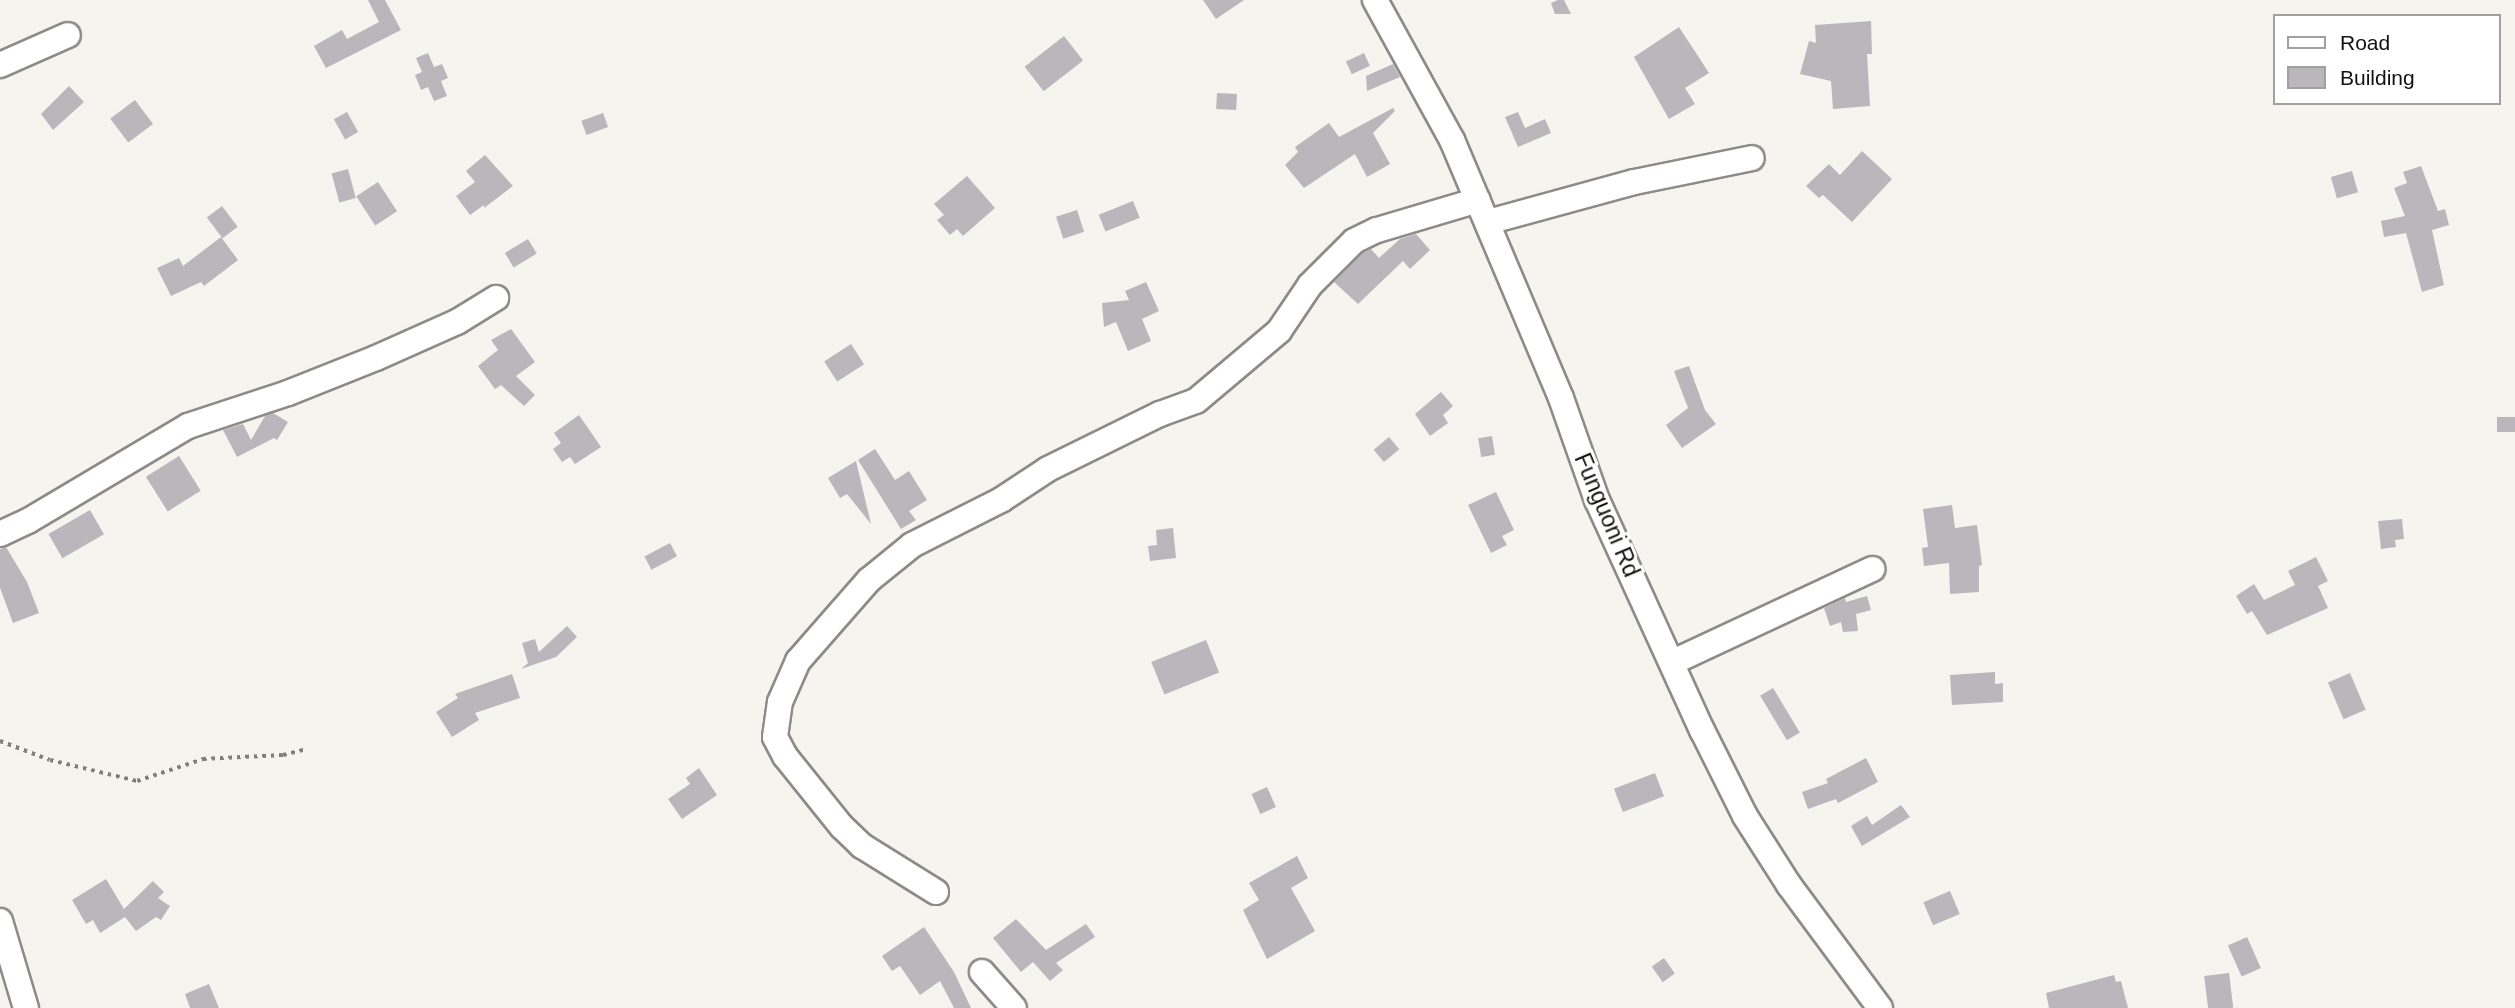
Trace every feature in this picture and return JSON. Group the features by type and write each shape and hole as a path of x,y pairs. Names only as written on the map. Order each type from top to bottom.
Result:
{"street":[{"name":"Funguoni Rd","path":"1375,0 1452,140 1561,398 1597,499 1745,816 1789,885 1880,1008"},
{"path":"0,65 68,36"},
{"path":"936,892 862,846 842,827 785,756 775,737 780,702 798,661 869,580 912,545 1000,500 1048,469 1160,414 1196,401 1279,331 1310,285 1354,241 1377,230 1752,158"},
{"path":"0,534 28,521 188,426 288,393 376,358 457,322 496,298"},
{"path":"1673,662 1872,569"},
{"path":"0,921 26,1008"},
{"path":"982,972 1014,1008"}],"path":[{"path":"0,741 50,760 137,781 203,759 283,755 303,750"}],"building":[{"path":"368,0 385,0 401,30 326,68 314,46 342,30 347,39 379,22"},
{"path":"1203,0 1244,0 1216,19"},
{"path":"1564,0 1571,14 1555,14 1551,3"},
{"path":"1871,21 1872,54 1867,54 1870,106 1833,109 1831,81 1800,74 1809,41 1816,43 1815,25"},
{"path":"1679,27 1709,73 1685,88 1695,104 1669,119 1634,57"},
{"path":"1064,36 1083,60 1044,91 1025,67"},
{"path":"428,53 434,67 442,64 448,78 441,81 447,96 434,101 428,87 421,90 415,75 422,72 416,58"},
{"path":"1364,53 1370,66 1352,74 1346,61"},
{"path":"1393,64 1400,77 1367,91 1366,76"},
{"path":"69,86 84,102 53,130 41,114"},
{"path":"1217,93 1237,94 1236,110 1216,109"},
{"path":"135,100 153,124 128,143 110,119"},
{"path":"1393,108 1395,111 1373,133 1390,164 1367,177 1355,154 1304,188 1285,165 1298,152 1295,147 1329,123 1339,137"},
{"path":"347,112 358,132 345,139 334,119"},
{"path":"1518,112 1525,128 1545,119 1551,133 1518,147 1505,117"},
{"path":"603,113 608,127 587,135 581,121"},
{"path":"1862,151 1892,179 1852,222 1823,195 1819,198 1806,186 1829,164 1840,175"},
{"path":"485,155 513,186 470,215 456,196 475,182 466,171"},
{"path":"2421,166 2438,211 2445,209 2449,225 2432,230 2444,285 2422,292 2406,233 2384,237 2381,221 2405,216 2394,188 2407,183 2403,172"},
{"path":"348,169 356,198 339,202 332,173"},
{"path":"2352,171 2358,192 2337,198 2331,177"},
{"path":"967,176 995,208 963,236 957,229 950,235 937,220 944,215 934,204"},
{"path":"378,182 397,211 375,226 356,196"},
{"path":"1133,201 1140,218 1105,232 1099,215"},
{"path":"222,206 238,227 222,238 207,217"},
{"path":"1077,210 1084,232 1063,239 1056,217"},
{"path":"1416,234 1430,250 1410,269 1403,261 1358,304 1334,282 1363,253 1371,249 1379,258 1400,239"},
{"path":"221,237 238,260 204,286 201,282 171,296 157,268 179,258 183,266"},
{"path":"528,239 537,254 514,267 505,253"},
{"path":"1146,282 1159,311 1142,319 1151,341 1128,351 1116,322 1104,327 1102,303 1129,300 1125,291"},
{"path":"511,329 535,362 516,376 535,395 524,406 501,385 495,389 478,366 498,350 491,340"},
{"path":"851,344 864,364 837,382 824,361"},
{"path":"1689,366 1705,410 1716,424 1682,448 1666,425 1688,408 1674,371"},
{"path":"1441,392 1453,406 1443,415 1448,423 1430,436 1415,414"},
{"path":"273,413 288,422 277,440 274,438 237,457 223,430 243,424 251,440 265,416"},
{"path":"579,415 601,447 575,464 570,457 562,462 553,449 561,443 554,433"},
{"path":"2497,417 2515,417 2515,432 2497,432"},
{"path":"1492,436 1495,455 1481,457 1478,438"},
{"path":"1389,437 1399,449 1384,462 1374,450"},
{"path":"875,449 895,480 909,471 927,500 909,511 916,520 901,529 858,460"},
{"path":"179,456 201,491 168,511 146,477"},
{"path":"856,461 871,524 847,494 840,498 828,478"},
{"path":"1496,492 1514,530 1502,536 1507,545 1491,553 1468,505"},
{"path":"1952,505 1955,528 1977,525 1982,565 1979,566 1979,592 1950,594 1949,563 1924,566 1922,548 1928,547 1923,509"},
{"path":"90,510 104,534 62,558 48,534"},
{"path":"2402,519 2404,539 2395,540 2396,547 2381,549 2378,521"},
{"path":"1173,528 1176,558 1150,561 1148,546 1157,545 1156,530"},
{"path":"670,543 677,556 651,570 644,557"},
{"path":"6,547 27,582 39,613 13,623 0,588 0,549"},
{"path":"2316,557 2328,581 2318,586 2328,608 2267,635 2252,611 2247,614 2236,596 2254,584 2264,600 2295,585 2288,571"},
{"path":"1867,596 1871,610 1856,614 1858,631 1843,632 1841,622 1830,626 1824,608 1845,598 1846,602"},
{"path":"567,626 577,637 556,657 521,669 528,663 522,643 535,639 539,652"},
{"path":"1206,640 1219,672 1164,695 1151,662"},
{"path":"1995,672 1995,684 2003,683 2003,702 1952,705 1950,675"},
{"path":"2350,673 2366,710 2344,719 2328,682"},
{"path":"512,674 520,698 475,713 479,720 452,737 436,712 458,698 455,694"},
{"path":"1773,688 1800,733 1787,740 1760,696"},
{"path":"1866,758 1878,782 1838,803 1836,799 1808,809 1802,792 1828,783 1826,779"},
{"path":"699,768 717,795 682,819 668,799 690,784 686,778"},
{"path":"1655,773 1664,796 1623,812 1614,789"},
{"path":"1267,787 1276,807 1260,814 1251,794"},
{"path":"1901,805 1910,817 1862,846 1851,826 1867,816 1872,825"},
{"path":"1297,856 1308,878 1291,888 1315,931 1267,959 1243,910 1259,900 1249,883"},
{"path":"106,879 124,909 153,881 164,892 158,898 170,906 161,920 156,917 136,931 125,917 100,933 93,920 86,924 72,900"},
{"path":"1950,891 1960,914 1933,925 1923,902"},
{"path":"1016,919 1046,950 1086,924 1095,937 1056,963 1063,970 1050,981 1033,962 1021,972 993,938"},
{"path":"924,927 954,972 971,1008 954,1008 940,981 920,995 900,966 892,971 882,956"},
{"path":"2247,937 2261,968 2242,977 2228,946"},
{"path":"1664,958 1675,974 1663,982 1652,967"},
{"path":"2229,973 2233,1008 2208,1008 2204,976"},
{"path":"2114,975 2116,982 2121,981 2128,1008 2049,1008 2046,993"},
{"path":"209,984 219,1008 190,1008 185,994"}]}
